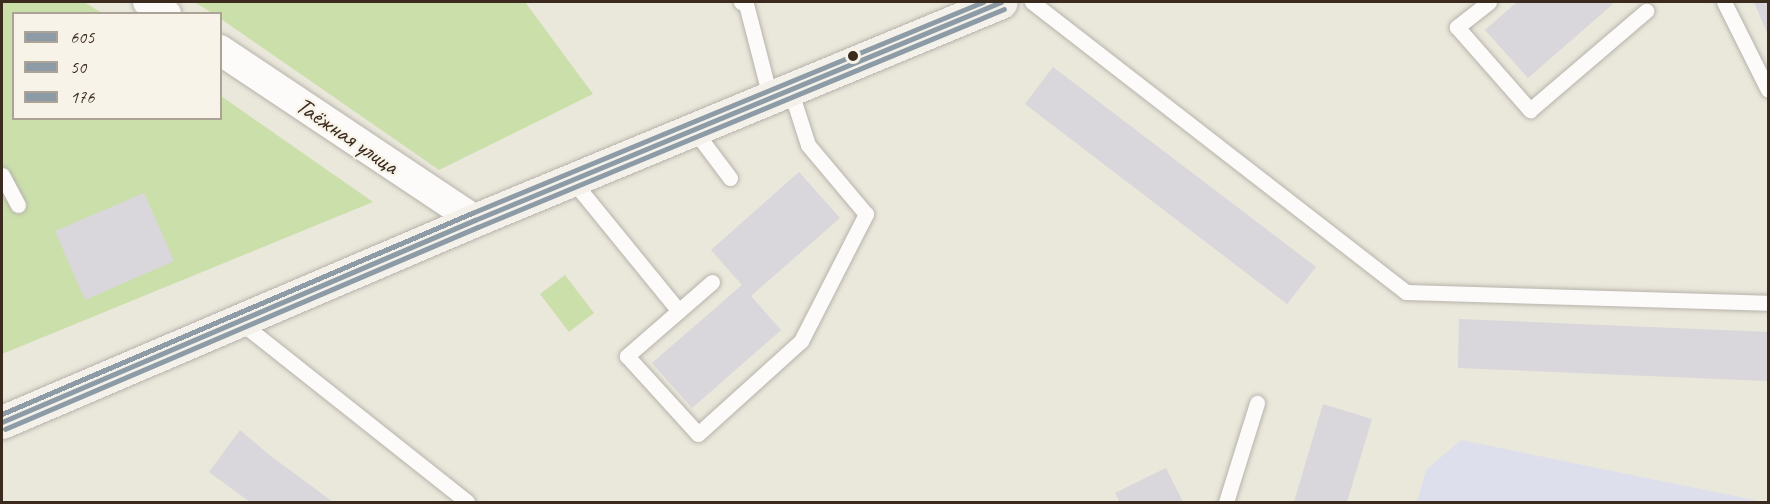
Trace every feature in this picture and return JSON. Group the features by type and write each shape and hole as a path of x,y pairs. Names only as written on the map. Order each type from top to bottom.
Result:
{"street":[{"path":"148,2 163,12"},
{"path":"2,422 475,220 1001,2"},
{"name":"Таёжная улица","path":"222,51 475,220"}],"lane":[{"path":"712,282 627,356 698,434 801,341 866,214 808,145 780,93 746,4 741,2"},
{"path":"1032,2 1406,292 1768,303"},
{"path":"1489,2 1457,27 1530,110 1646,11"},
{"path":"1724,2 1768,90"},
{"path":"694,130 730,178"},
{"path":"2,175 18,205"},
{"path":"572,180 679,311"},
{"path":"239,321 467,502"},
{"path":"1226,502 1257,404"}],"shaded area":[{"path":"1461,440 1754,500 1754,502 1417,502 1426,470"}],"green space":[{"path":"2,2 84,2 100,12 12,12 12,120 222,120 222,97 373,202 2,354"},
{"path":"194,2 525,2 593,94 439,170 222,20 222,12 210,12"},
{"path":"565,275 594,313 569,332 540,294"}],"building":[{"path":"1517,2 1611,2 1613,4 1528,78 1485,30"},
{"path":"1754,2 1768,2 1768,35"},
{"path":"1053,67 1316,267 1287,304 1025,104"},
{"path":"799,172 840,218 751,296 781,330 692,408 652,363 742,285 711,250"},
{"path":"144,193 174,261 85,300 55,231"},
{"path":"1459,319 1768,332 1768,381 1458,368"},
{"path":"1323,404 1372,419 1347,502 1294,502"},
{"path":"240,430 268,454 333,502 250,502 209,472"},
{"path":"1166,468 1183,502 1120,502 1115,493"}],"transit line":[{"name":"176","path":"2,414 472,213 983,2"},
{"name":"605","path":"2,422 475,220 1001,2"},
{"name":"50","path":"5,429 478,227 1004,9"}]}
